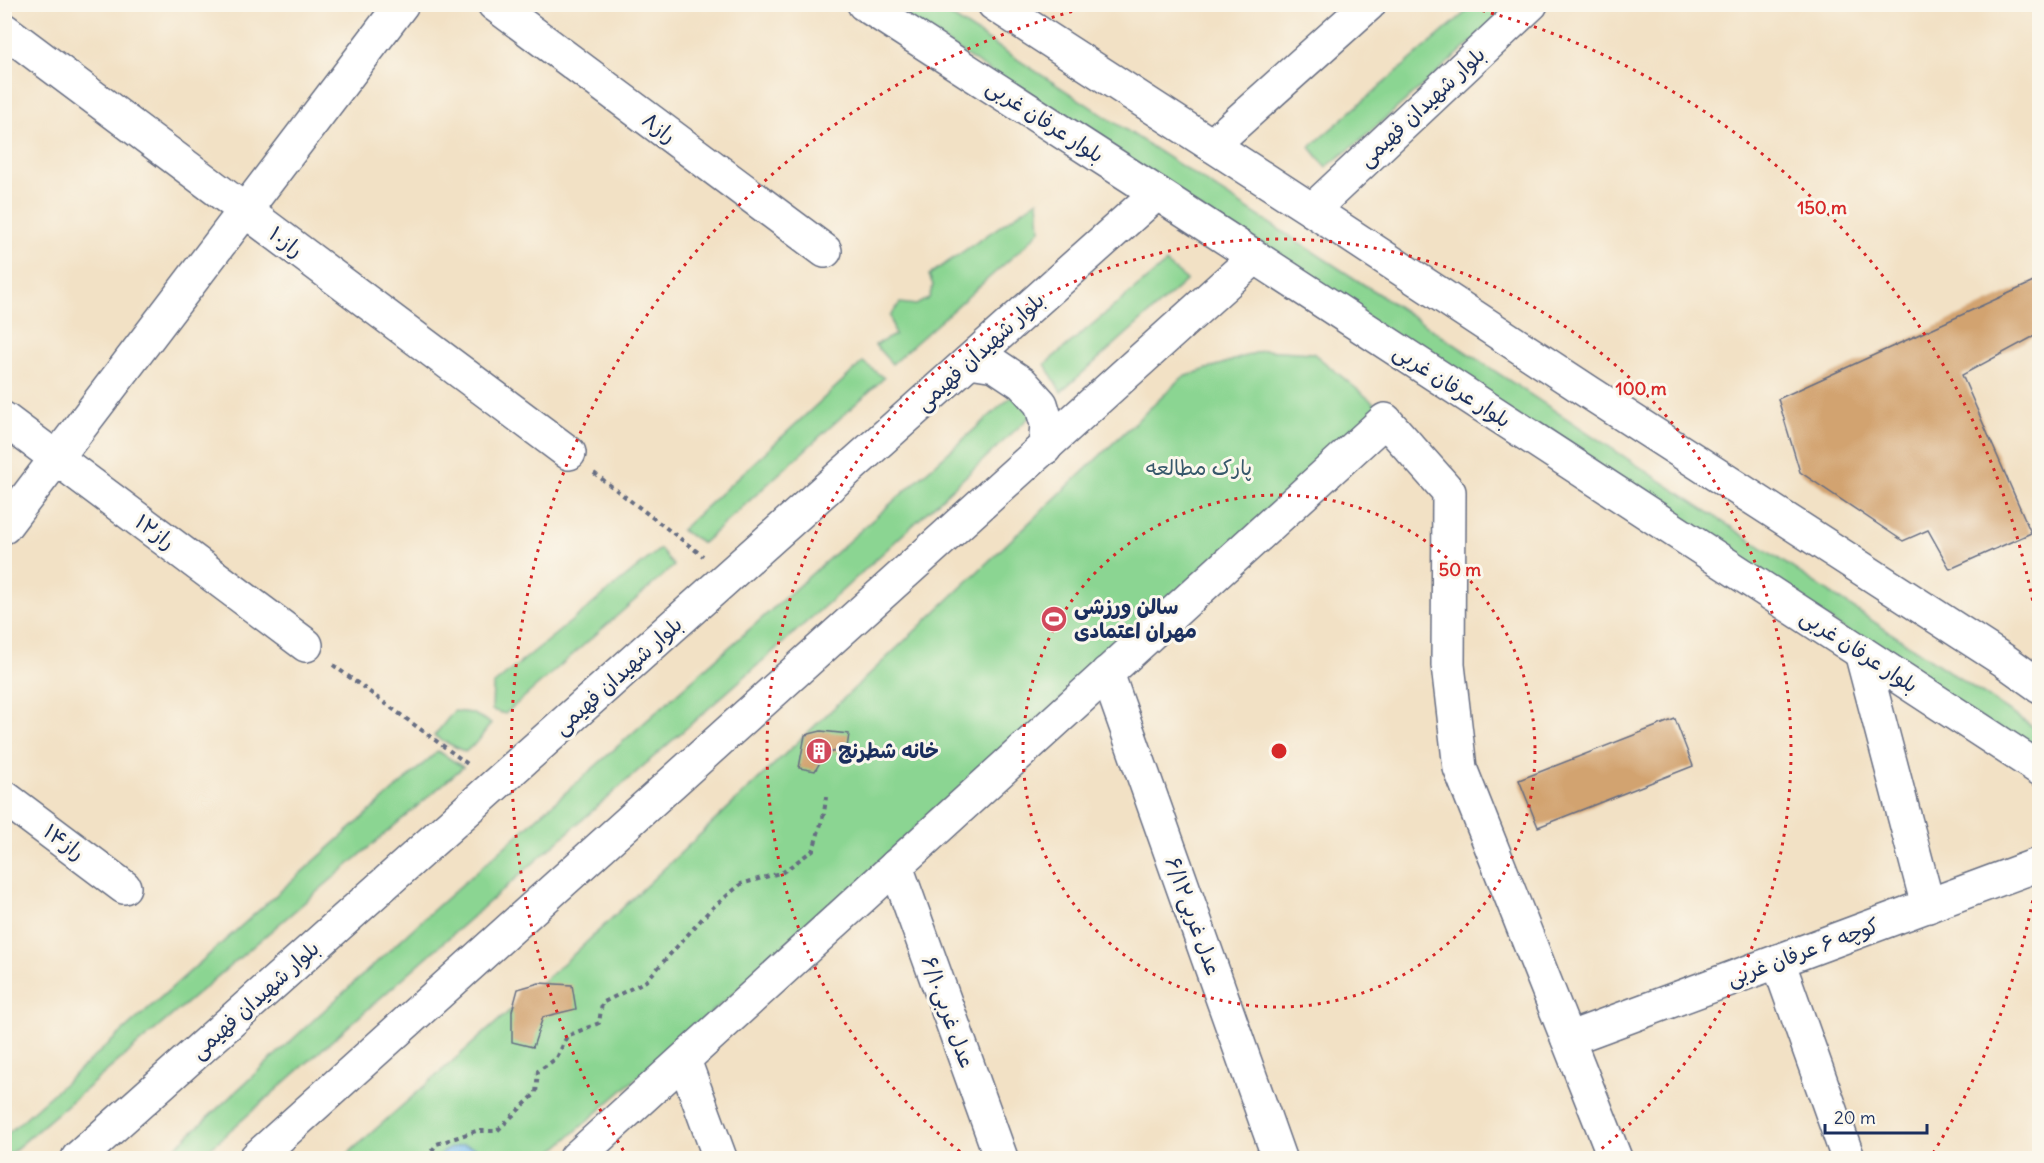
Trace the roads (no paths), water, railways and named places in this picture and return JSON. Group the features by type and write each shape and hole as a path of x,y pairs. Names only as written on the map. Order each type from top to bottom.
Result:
{"street":[{"path":"4,527 402,4"},
{"name":"راز۸","path":"494,4 825,251"},
{"name":"بلوار عرفان غربی","path":"864,4 2040,769"},
{"path":"994,4 2005,661 2040,686"},
{"path":"1212,145 1369,4"},
{"name":"بلوار شهیدان فهیمی","path":"1312,210 1531,4"},
{"name":"راز۱۰","path":"4,30 568,453"},
{"name":"بلوار شهیدان فهیمی","path":"78,1158 1157,194"},
{"path":"256,1158 1254,258"},
{"path":"970,361 995,365 1022,383 1041,404 1047,424 1045,448"},
{"name":"راز۱۲","path":"4,419 306,645"},
{"path":"576,1158 1384,420 1449,492 1448,665 1460,768 1615,1158"},
{"path":"1861,652 1928,906"},
{"name":"۶/۱۲عدل غربی","path":"1107,674 1279,1158"},
{"name":"راز۱۴","path":"4,797 124,887"},
{"name":"کوچه ۶ عرفان غربی","path":"1568,1039 2040,864"},
{"name":"۶/۱۰عدل غربی","path":"896,866 1001,1158"},
{"path":"1778,961 1848,1158"},
{"path":"684,1060 720,1158"}],"water":[{"path":"464,1145 475,1148 488,1158 436,1158 449,1149"}],"place":[{"name":"سالن ورزشی مهران اعتمادی","path":"1054,619"},
{"name":"خانه شطرنج","path":"819,751"}],"park label":[{"name":"پارک مطالعه","path":"1199,468"}]}
